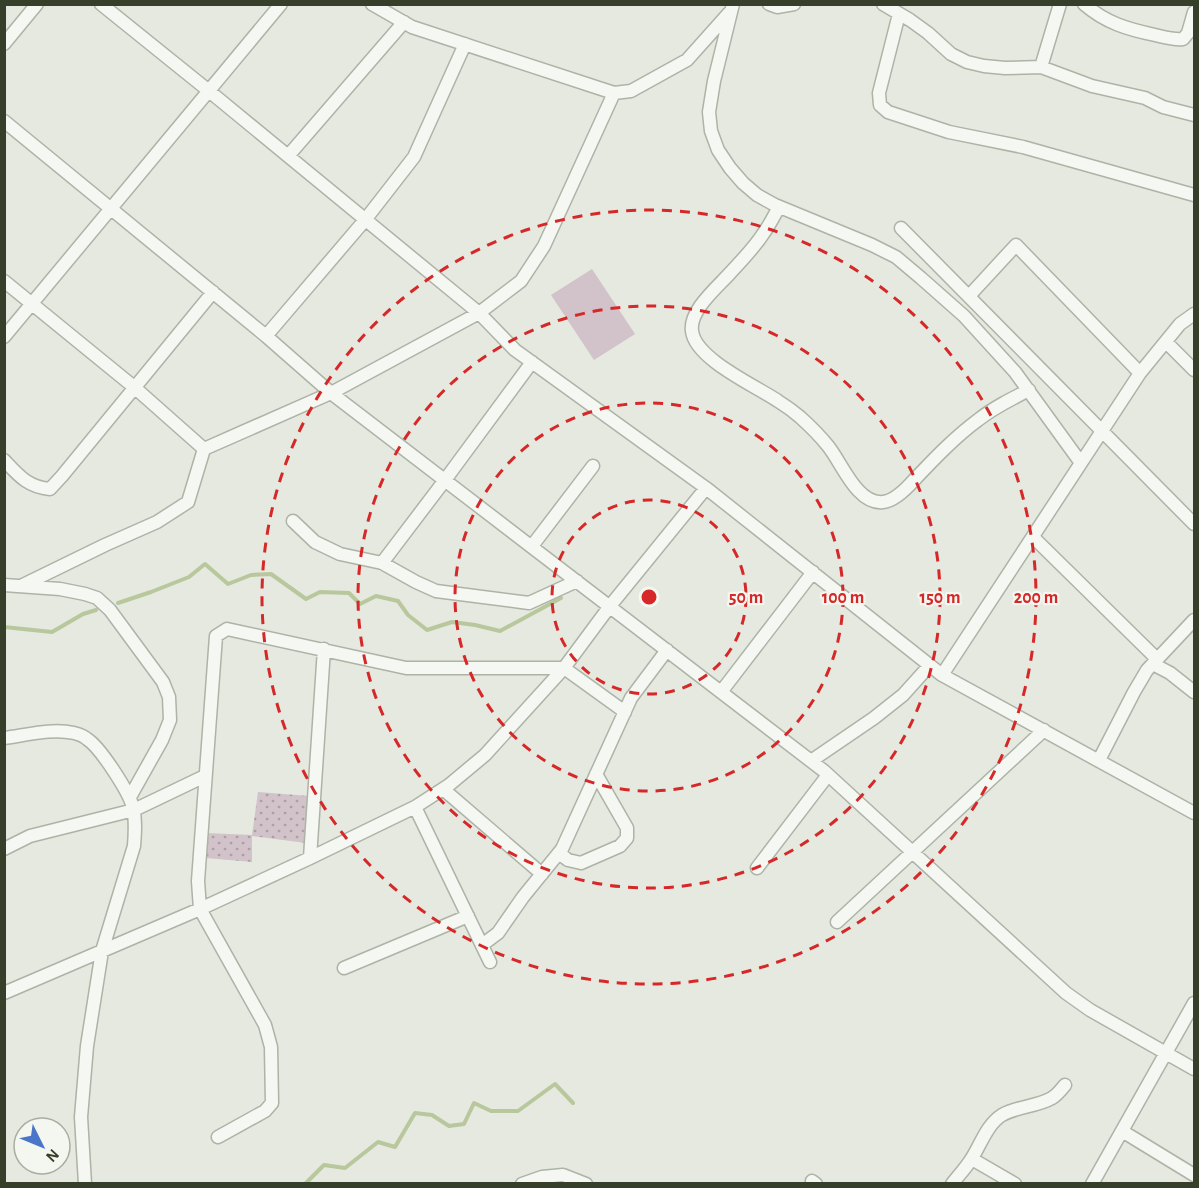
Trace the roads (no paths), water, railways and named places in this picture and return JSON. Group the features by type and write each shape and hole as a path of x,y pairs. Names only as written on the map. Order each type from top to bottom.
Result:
{"street":[{"path":"4,44 37,4"},
{"path":"101,4 479,313 515,350 706,488 942,675 1194,813"},
{"path":"4,337 281,4"},
{"path":"372,4 412,27 614,93 631,91 687,60 732,7"},
{"path":"769,4 777,7 794,4"},
{"path":"883,4 928,33 951,54 967,62 1005,68 1041,67 1092,86 1145,98 1163,107 1194,115"},
{"path":"1041,67 1060,4"},
{"path":"1084,4 1113,24 1133,31 1176,40 1183,39 1188,33 1194,12"},
{"path":"732,7 709,112 711,131 718,150 730,168 758,195 779,207 872,245 896,258 964,316 1015,372 1081,463"},
{"path":"899,14 879,93 880,105 888,112 949,132 1023,147 1194,195"},
{"path":"288,156 404,22"},
{"path":"266,336 365,220 414,157 465,44"},
{"path":"21,586 157,522 188,502 204,449 331,393 479,313 520,281 544,246 614,93"},
{"path":"4,121 266,336 331,393 811,761 1066,993 1090,1010 1194,1069"},
{"path":"779,207 763,234 708,296 696,313 692,332 696,342 716,363 779,401 817,434 830,447 853,483 866,498 873,502 890,500 977,420 1029,390"},
{"path":"901,228 1194,524"},
{"path":"969,296 1016,245 1140,373"},
{"path":"4,281 134,387 204,449"},
{"path":"4,460 21,478 38,488 50,489 213,292"},
{"path":"942,675 1140,373 1180,324 1194,314"},
{"path":"1166,342 1194,370"},
{"path":"382,563 532,362"},
{"path":"532,546 593,466"},
{"path":"4,993 200,909 310,858 415,807 443,789 485,755 564,668 610,606 706,488"},
{"path":"293,521 315,542 340,554 382,563 436,591 529,603 577,581"},
{"path":"1033,537 1155,662 1194,692"},
{"path":"722,692 813,572"},
{"path":"4,585 60,589 97,598 110,610 163,681 169,697 170,720 162,741 130,797"},
{"path":"1099,760 1147,670 1194,620"},
{"path":"218,1137 265,1112 272,1103 271,1047 264,1024 200,909 198,880 216,636 227,628 406,668 564,668 625,712"},
{"path":"310,858 324,649"},
{"path":"482,945 498,933 523,897 559,853 632,698 667,650"},
{"path":"811,761 903,695 930,665"},
{"path":"837,922 1044,730"},
{"path":"4,738 55,731 87,738 99,750 130,797 134,810 136,831 134,846 102,951 87,1046 81,1116 85,1184"},
{"path":"559,853 568,860 581,863 620,846 627,838 627,828 596,774"},
{"path":"4,849 30,836 134,810 205,776"},
{"path":"757,868 828,776"},
{"path":"443,789 542,874"},
{"path":"415,807 490,962"},
{"path":"344,968 468,916"},
{"path":"1092,1184 1194,1003"},
{"path":"952,1184 972,1160 990,1128 1001,1116 1040,1104 1054,1097 1065,1085"},
{"path":"1122,1131 1194,1175"},
{"path":"972,1160 1015,1184"},
{"path":"522,1184 542,1177 562,1175 586,1184"}],"waterway":[{"path":"118,603 189,577 205,564 228,584 251,575 271,574 306,599 320,592 349,593 360,604 376,596 398,601 408,615 427,630 452,622 500,631 561,598"},
{"path":"4,627 52,632 83,614 96,610"},
{"path":"305,1184 324,1165 345,1168 378,1142 395,1147 415,1113 432,1115 449,1126 464,1124 474,1103 491,1111 518,1111 555,1084 573,1103"}]}
